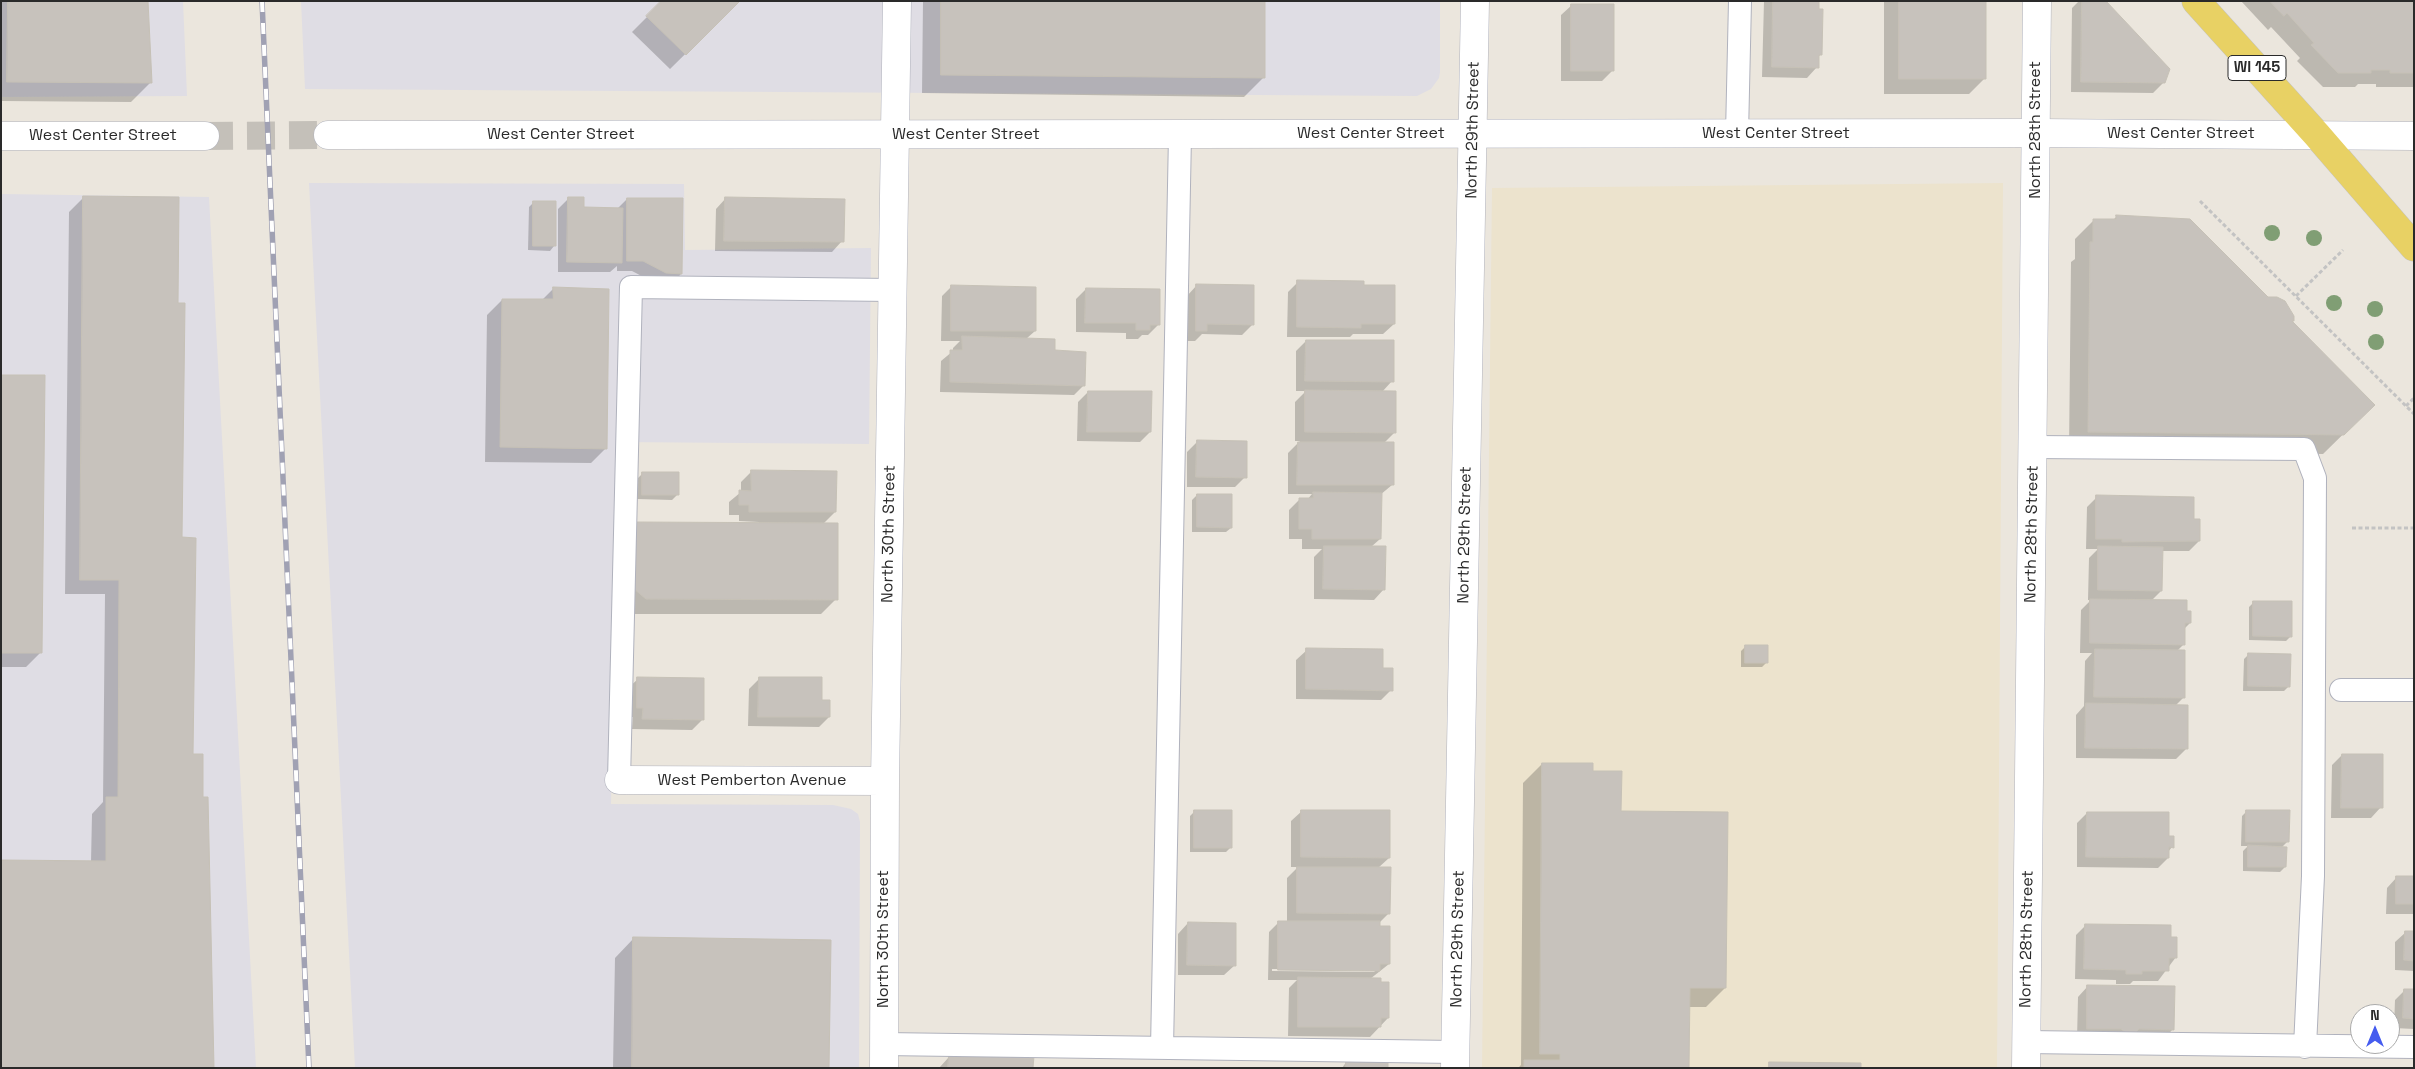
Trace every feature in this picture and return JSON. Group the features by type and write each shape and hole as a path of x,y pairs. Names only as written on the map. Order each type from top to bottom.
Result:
{"main road":[{"name":"WI 145","path":"2196,1 2317,135 2414,247"}],"street":[{"name":"North 30th Street","path":"884,1056 885,782 897,1"},
{"name":"North 29th Street","path":"1455,1060 1475,1"},
{"name":"North 28th Street","path":"2026,1055 2037,1"},
{"name":"West Center Street","path":"328,135 2036,133 2414,136"},
{"name":"West Center Street","path":"1,136 205,136"},
{"name":"West Pemberton Avenue","path":"618,780 885,782"}],"lane":[{"path":"1737,134 1740,1"},
{"path":"1162,1048 1180,135"},
{"path":"618,780 631,287 892,290"},
{"path":"2033,447 2304,449 2315,478 2313,876 2305,1047"},
{"path":"2340,690 2414,690"},
{"path":"2026,1055 2305,1047 2414,1047"},
{"path":"884,1056 1162,1048 1455,1060"}],"path":[{"path":"2200,201 2414,414"},
{"path":"2296,296 2343,250"},
{"path":"2406,406 2414,398"},
{"path":"2352,528 2414,528"}],"shaded area":[{"path":"1,1 183,1 187,96 1,97"},
{"path":"301,1 1440,1 1440,72 1439,78 1431,89 1417,96 305,89"},
{"path":"309,183 684,184 685,250 871,248 869,444 617,442 611,804 833,805 851,809 858,814 860,822 859,1068 355,1068"},
{"path":"2003,183 1997,1068 1482,1068 1492,188"},
{"path":"1,194 209,197 256,1068 1,1068"}],"building":[{"path":"8,1 148,1 152,83 7,82"},
{"path":"661,1 740,1 686,55 646,16"},
{"path":"941,1 1265,1 1265,78 941,75"},
{"path":"1773,1 1819,1 1819,9 1823,9 1822,55 1819,55 1819,68 1772,67"},
{"path":"1899,1 1986,1 1986,79 1899,79"},
{"path":"2082,1 2106,1 2170,69 2165,83 2081,82"},
{"path":"2270,1 2414,1 2414,73 2390,73 2390,70 2371,70 2371,73 2338,73 2311,45 2314,43 2287,13 2284,16"},
{"path":"1571,4 1614,4 1614,71 1571,71"},
{"path":"83,196 179,197 178,303 185,303 182,537 196,538 193,754 203,754 203,797 208,797 214,1068 1,1068 1,860 106,861 106,797 118,797 119,580 80,580"},
{"path":"568,197 584,197 584,207 623,208 622,263 567,262"},
{"path":"725,197 845,199 844,242 724,241"},
{"path":"627,198 683,198 682,274 666,273 643,261 627,261"},
{"path":"533,201 556,201 556,246 533,246"},
{"path":"2116,215 2190,219 2268,297 2277,297 2285,301 2294,316 2294,321 2292,321 2375,405 2344,435 2088,432 2090,242 2093,242 2093,219 2116,219"},
{"path":"1297,280 1364,281 1364,285 1395,285 1395,324 1361,324 1361,328 1297,327"},
{"path":"1196,284 1254,285 1254,325 1207,324 1207,331 1196,331"},
{"path":"951,285 1036,287 1036,331 951,331"},
{"path":"553,287 609,289 607,449 500,447 502,299 553,299"},
{"path":"1086,288 1160,289 1160,325 1150,325 1150,330 1136,330 1136,323 1085,323"},
{"path":"962,336 1055,339 1055,350 1086,352 1085,386 950,382 950,350 962,350"},
{"path":"1306,340 1394,340 1394,382 1305,381"},
{"path":"1,375 45,375 42,653 1,653"},
{"path":"1305,390 1396,391 1396,433 1305,432"},
{"path":"1088,391 1152,391 1151,432 1087,432"},
{"path":"1197,440 1247,441 1247,478 1196,477"},
{"path":"1298,442 1394,442 1394,485 1297,485"},
{"path":"751,470 837,471 836,512 749,512 749,505 739,505 739,490 751,491"},
{"path":"642,472 679,472 679,495 642,495"},
{"path":"1313,492 1382,493 1381,539 1312,539 1312,529 1299,529 1299,498 1313,498"},
{"path":"1197,494 1232,494 1232,528 1197,527"},
{"path":"2096,495 2194,497 2194,519 2200,519 2200,541 2122,542 2122,539 2096,539"},
{"path":"633,522 838,523 838,600 646,599 633,588"},
{"path":"1324,546 1386,546 1385,590 1323,589"},
{"path":"2098,546 2163,547 2162,591 2098,590"},
{"path":"2090,599 2187,600 2187,611 2191,611 2191,623 2185,623 2185,645 2090,643"},
{"path":"2253,601 2292,601 2292,637 2253,636"},
{"path":"1745,645 1768,645 1768,663 1745,663"},
{"path":"1306,648 1383,649 1383,668 1393,668 1393,691 1306,689"},
{"path":"2095,649 2185,650 2185,698 2094,697"},
{"path":"2248,653 2291,654 2290,687 2248,686"},
{"path":"637,677 704,678 704,720 642,719 643,708 637,708"},
{"path":"759,677 822,677 822,700 830,700 830,717 758,717"},
{"path":"2086,703 2188,705 2188,749 2085,748"},
{"path":"2342,754 2383,754 2383,808 2341,808"},
{"path":"1542,763 1593,763 1593,771 1622,771 1621,811 1728,812 1726,988 1690,988 1689,1068 1524,1068 1524,1060 1560,1060 1560,1054 1540,1054"},
{"path":"1194,810 1232,810 1232,848 1194,848"},
{"path":"1301,810 1390,810 1390,858 1301,857"},
{"path":"2246,810 2290,810 2289,842 2246,842"},
{"path":"2087,812 2169,812 2169,836 2174,836 2174,848 2169,847 2169,858 2086,857"},
{"path":"2248,845 2287,847 2286,867 2248,867"},
{"path":"1297,867 1391,867 1390,914 1297,913"},
{"path":"2396,876 2414,876 2414,904 2396,904"},
{"path":"1278,921 1380,921 1380,926 1390,926 1390,964 1380,964 1380,971 1278,970"},
{"path":"1188,922 1236,923 1236,966 1187,965"},
{"path":"2085,924 2171,925 2171,937 2177,937 2177,958 2169,958 2169,971 2142,971 2142,974 2126,974 2126,970 2084,969"},
{"path":"2405,931 2414,931 2414,961 2404,960"},
{"path":"633,937 831,940 829,1068 632,1068"},
{"path":"1298,977 1381,978 1381,982 1389,982 1389,1018 1381,1018 1381,1027 1298,1027"},
{"path":"2087,985 2175,986 2174,1030 2139,1029 2136,1032 2125,1032 2121,1029 2087,1029"},
{"path":"2404,989 2414,989 2414,1019 2403,1018"},
{"path":"949,1056 1034,1056 1033,1068 948,1068"},
{"path":"1346,1059 1388,1060 1388,1068 1346,1068"},
{"path":"1769,1062 1861,1063 1861,1068 1769,1068"}],"tunnel":[{"path":"205,136 328,135"}],"railway":[{"path":"262,1 309,1068"}]}
